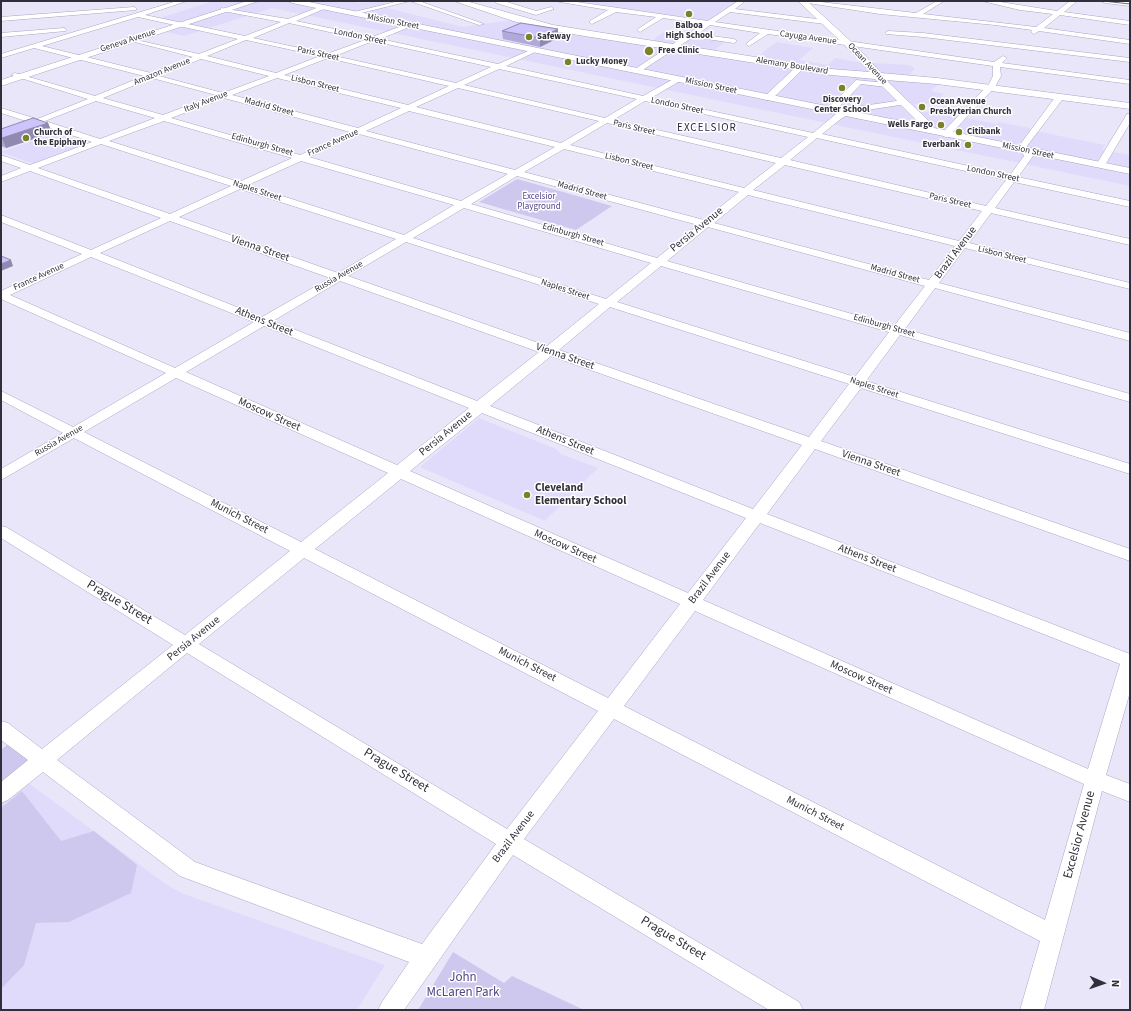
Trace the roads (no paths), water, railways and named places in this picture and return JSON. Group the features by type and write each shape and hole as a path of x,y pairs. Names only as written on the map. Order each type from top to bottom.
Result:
{"main road":[{"name":"Geneva Avenue","path":"1,79 76,57 248,1"},
{"name":"Geneva Avenue","path":"225,9 255,1"},
{"name":"Mission Street","path":"292,1 1130,171"},
{"name":"Alemany Boulevard","path":"458,1 516,19 553,28 839,69 880,78"},
{"name":"Alemany Boulevard","path":"467,1 537,22 801,67 880,78 990,86 1130,105"},
{"name":"Ocean Avenue","path":"802,1 857,52 903,102 928,126 929,130"},
{"path":"1105,1 1127,3"},
{"path":"839,69 859,67 866,63"},
{"name":"Geneva Avenue","path":"1,83 18,75"},
{"name":"Alemany Boulevard","path":"990,86 1059,98 1130,105"}],"street":[{"path":"1,56 184,1"},
{"path":"353,13 407,1"},
{"path":"413,1 481,24"},
{"path":"501,1 498,2 536,14 551,10"},
{"name":"Cayuga Avenue","path":"557,1 867,47 1130,82"},
{"path":"638,71 674,45 742,1"},
{"path":"798,1 808,1"},
{"path":"802,1 995,23 1130,42"},
{"path":"853,8 862,1"},
{"path":"857,52 941,1"},
{"path":"985,1 1130,23"},
{"path":"946,134 990,86 997,76 996,64 1074,1"},
{"path":"1,19 163,7"},
{"name":"Amazon Avenue","path":"1,136 324,7"},
{"name":"London Street","path":"225,9 372,39 1130,204"},
{"path":"592,22 614,10"},
{"path":"729,10 825,22"},
{"name":"Paris Street","path":"138,15 246,38 1130,242"},
{"path":"640,30 662,17"},
{"name":"Italy Avenue","path":"1,179 410,25"},
{"path":"1,35 93,28"},
{"path":"749,44 766,32"},
{"path":"691,35 734,41"},
{"path":"882,37 922,35 1130,60"},
{"name":"Lisbon Street","path":"131,39 1130,286"},
{"name":"Madrid Street","path":"33,46 224,95 1130,337"},
{"name":"France Avenue","path":"1,295 535,50"},
{"path":"768,98 801,67"},
{"name":"Edinburgh Street","path":"18,75 1130,398"},
{"path":"831,110 860,82 880,78"},
{"name":"Russia Avenue","path":"1,475 677,79"},
{"path":"1026,150 1023,146 1059,98"},
{"name":"Persia Avenue","path":"1,794 843,113 886,103 903,102"},
{"name":"Naples Street","path":"1,110 1130,469"},
{"path":"1101,165 1130,116"},
{"name":"Brazil Avenue","path":"390,1010 426,957 610,708 1030,155 1026,150"},
{"name":"Vienna Street","path":"1,158 1130,555"},
{"name":"Athens Street","path":"1,218 479,407 1130,661"},
{"name":"Moscow Street","path":"1,295 691,603 1074,772 1130,794"},
{"name":"Munich Street","path":"1,395 1053,936"},
{"name":"Prague Street","path":"1,531 510,842 791,1010"},
{"name":"Excelsior Avenue","path":"1032,1010 1095,780 1130,661"},
{"path":"1,729 188,869 426,957"}],"tram line":[{"path":"1103,1 1130,4"}],"place":[{"name":"Balboa High School","path":"689,14"},
{"name":"Safeway","path":"529,37"},
{"name":"Free Clinic","path":"649,51"},
{"name":"Lucky Money","path":"568,62"},
{"name":"Discovery Center School","path":"842,88"},
{"name":"Ocean Avenue Presbyterian Church","path":"922,107"},
{"name":"Wells Fargo","path":"941,125"},
{"name":"Citibank","path":"959,132"},
{"name":"Church of the Epiphany","path":"26,138"},
{"name":"Everbank","path":"968,145"},
{"name":"Cleveland Elementary School","path":"527,495"}],"district":[{"name":"EXCELSIOR","path":"707,129"}],"park label":[{"name":"Excelsior Playground","path":"539,202"},
{"name":"John McLaren Park","path":"463,986"}]}
